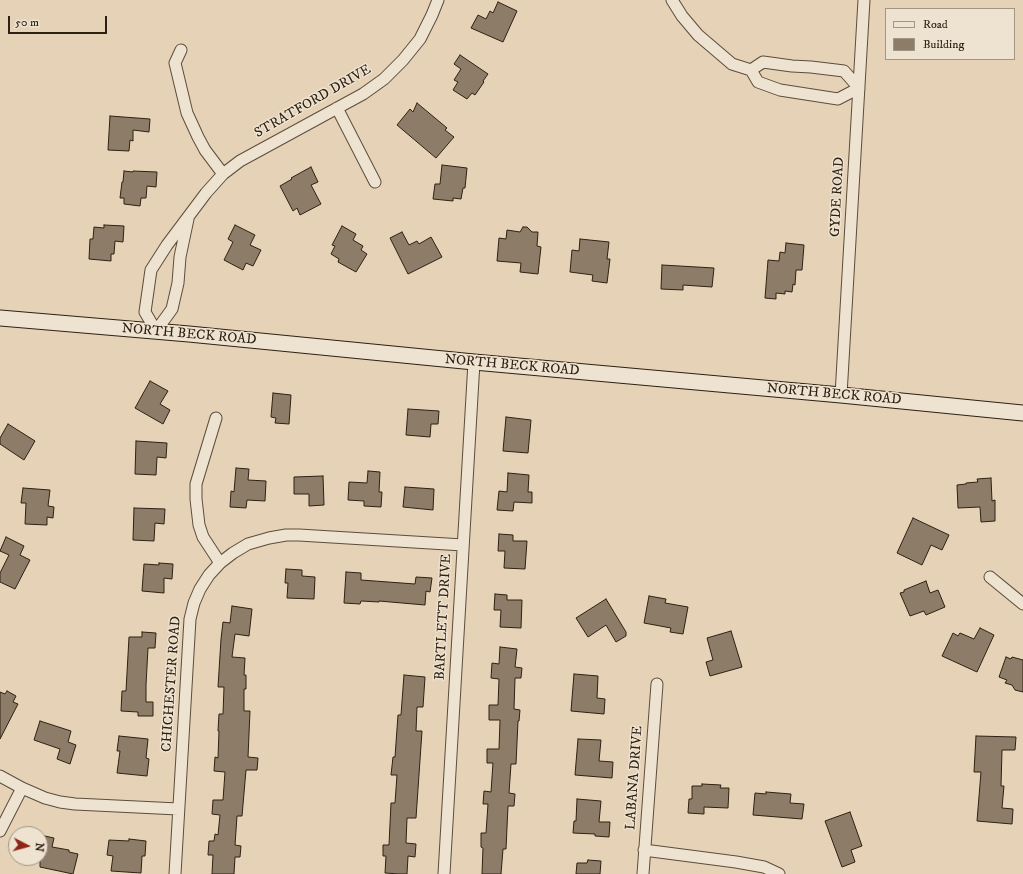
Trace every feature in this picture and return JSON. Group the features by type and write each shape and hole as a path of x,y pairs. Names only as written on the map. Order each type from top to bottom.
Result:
{"main road":[{"name":"NORTH BECK ROAD","path":"0,318 156,331 1023,413"}],"street":[{"name":"STRATFORD DRIVE","path":"188,218 180,257 178,283 172,310 156,331 145,312 151,270 167,245 206,194 223,174 240,161 363,94 384,79 404,60 420,39 438,0"},
{"path":"672,0 682,16 698,35 732,64 751,70 758,82 780,90 838,99 859,88 844,71 763,62 751,70"},
{"name":"GYDE ROAD","path":"841,395 864,0"},
{"path":"181,50 175,63 187,113 205,150 223,174"},
{"path":"337,108 375,182"},
{"name":"BARTLETT DRIVE","path":"444,874 474,362"},
{"path":"216,418 196,484 196,499 199,525 203,537 220,563"},
{"name":"CHICHESTER ROAD","path":"174,874 188,635 194,603 200,589 209,575 233,552 248,544 286,535 463,545"},
{"path":"990,577 1023,604"},
{"name":"LABANA DRIVE","path":"643,874 657,684"},
{"path":"0,776 45,798 68,803 178,809"},
{"path":"0,831 22,788"},
{"path":"644,850 736,862 764,867 780,874"}],"building":[{"path":"498,2 517,11 503,42 471,28 478,15 486,19 490,11 493,13"},
{"path":"460,55 488,74 475,95 472,93 467,99 453,90 458,82 454,80 461,69 454,64"},
{"path":"417,103 447,128 445,130 454,137 436,158 397,125 410,109 413,112"},
{"path":"110,116 150,119 149,132 133,130 133,141 130,140 129,151 108,150"},
{"path":"442,165 467,168 465,188 463,188 461,199 453,198 453,201 433,199 435,184 440,184"},
{"path":"311,167 318,182 311,185 321,204 300,215 297,208 293,211 280,186"},
{"path":"124,171 157,172 156,187 147,186 146,198 141,198 140,206 124,204 124,198 120,198"},
{"path":"104,225 124,226 123,242 115,241 114,254 111,254 111,261 89,259 90,239 93,239 94,227 104,228"},
{"path":"235,225 255,235 250,245 261,250 253,266 246,263 243,270 224,260 233,242 228,239"},
{"path":"342,226 356,234 353,240 363,246 361,250 367,254 356,272 338,262 339,259 331,254 335,246 332,245"},
{"path":"523,227 527,227 532,232 538,232 537,246 541,247 538,274 520,272 521,263 497,261 499,238 506,239 507,230 520,232"},
{"path":"402,232 409,245 417,241 419,244 431,237 442,257 408,274 390,238"},
{"path":"580,239 609,242 607,259 610,259 607,283 592,281 593,275 570,272 572,250 579,251"},
{"path":"786,243 804,245 802,270 796,270 795,285 793,284 792,292 785,291 785,294 776,293 776,299 765,298 768,260 779,261 780,252 785,253"},
{"path":"662,265 714,268 712,287 683,285 683,290 661,289"},
{"path":"150,381 168,391 160,404 170,410 163,424 135,408"},
{"path":"273,393 291,395 289,424 275,423 276,418 271,417"},
{"path":"408,409 439,411 438,424 431,424 430,437 406,435"},
{"path":"506,417 531,420 528,453 503,451"},
{"path":"8,424 35,441 24,460 0,444 0,438"},
{"path":"136,441 167,443 166,458 157,457 156,475 135,474"},
{"path":"236,468 249,469 248,480 266,481 265,501 247,500 246,508 230,507 231,491 234,492"},
{"path":"368,471 380,472 379,492 382,492 381,507 364,506 364,501 348,500 349,482 367,483"},
{"path":"508,473 529,475 528,492 532,492 532,503 514,502 513,511 497,510 499,491 507,492"},
{"path":"323,476 324,505 309,506 309,494 294,494 294,477"},
{"path":"991,478 992,501 995,500 995,521 981,522 980,507 958,508 957,485 978,482 977,479"},
{"path":"405,487 434,489 433,510 403,507"},
{"path":"23,488 50,490 48,506 54,507 53,518 47,517 47,525 25,524 26,503 21,503"},
{"path":"134,508 165,509 164,524 155,523 154,541 133,540"},
{"path":"913,518 949,535 942,550 931,545 922,565 897,553"},
{"path":"499,534 513,535 513,541 527,541 525,569 504,568 505,551 498,551"},
{"path":"6,537 24,546 20,555 30,560 15,589 0,582 0,573 9,555 0,551"},
{"path":"159,563 173,564 172,579 164,578 164,593 142,591 144,564 159,565"},
{"path":"286,569 302,570 302,576 315,577 314,599 287,598 288,583 285,583"},
{"path":"346,572 361,573 361,580 415,584 416,577 432,578 430,592 426,591 425,605 379,601 361,601 360,604 344,603"},
{"path":"926,581 930,593 938,590 945,607 926,615 924,611 910,616 900,593"},
{"path":"495,594 507,595 507,600 522,600 521,628 500,627 501,610 494,610"},
{"path":"649,596 666,599 665,603 688,607 683,634 670,632 671,628 644,623"},
{"path":"606,599 626,632 626,636 616,642 606,625 588,637 576,618"},
{"path":"232,606 252,609 249,636 235,634 232,657 245,658 244,675 246,675 246,689 244,689 244,711 250,711 248,757 258,758 257,770 246,770 242,816 237,816 235,845 241,846 240,857 235,857 234,874 212,874 213,855 208,855 209,841 214,841 215,834 218,835 220,815 212,814 213,800 223,800 225,772 214,771 215,757 218,758 219,714 223,714 224,687 218,687 221,639 223,622 230,623"},
{"path":"980,628 994,635 977,672 942,656 953,633 958,636 960,633 974,639"},
{"path":"731,631 742,667 710,676 706,662 713,660 707,638"},
{"path":"142,632 156,633 155,648 148,648 146,685 146,702 153,702 153,716 138,716 138,712 121,711 122,691 126,691 129,637 142,637"},
{"path":"500,647 517,649 515,667 522,668 521,678 515,678 514,709 520,710 516,764 511,764 509,793 515,794 514,806 508,806 506,849 503,849 501,874 482,874 483,848 481,847 481,833 486,833 488,804 483,804 484,791 491,792 493,763 487,763 487,749 499,749 500,720 489,720 489,705 498,705 499,679 491,678 492,663 499,664"},
{"path":"1006,657 1023,660 1023,692 1015,690 1012,685 1005,683 1007,680 999,677"},
{"path":"574,674 598,676 597,698 605,699 604,714 571,711"},
{"path":"404,675 425,677 423,707 417,707 416,731 422,731 416,818 407,818 406,843 416,844 415,857 408,856 407,874 399,874 385,873 386,856 383,856 383,845 389,845 391,803 395,803 397,775 391,775 393,757 395,757 398,715 401,715"},
{"path":"7,691 16,696 13,702 18,704 0,739 0,692 5,694"},
{"path":"40,721 71,731 68,742 76,745 70,764 57,759 60,749 34,740"},
{"path":"119,736 148,739 146,758 149,759 147,776 117,773 120,751 117,751"},
{"path":"976,736 1016,737 1015,750 1002,750 1001,786 1004,786 1002,808 1013,809 1012,824 977,821 981,772 974,772"},
{"path":"578,739 601,740 599,761 613,762 612,778 575,775"},
{"path":"702,784 721,785 720,788 729,788 728,808 704,807 704,814 688,813 689,799 692,799 692,786 702,786"},
{"path":"766,792 791,794 790,803 804,804 802,819 753,815 755,793 766,794"},
{"path":"577,799 601,801 599,822 610,822 609,837 595,836 595,834 573,833 574,821 576,821"},
{"path":"850,812 862,846 851,850 855,862 842,867 825,821"},
{"path":"48,837 54,838 52,847 69,850 69,852 78,854 73,874 40,867 48,866"},
{"path":"129,839 146,841 145,856 142,856 141,873 111,871 113,856 107,855 109,840 129,841"},
{"path":"588,860 601,861 600,874 576,874 577,863 587,863"}]}
